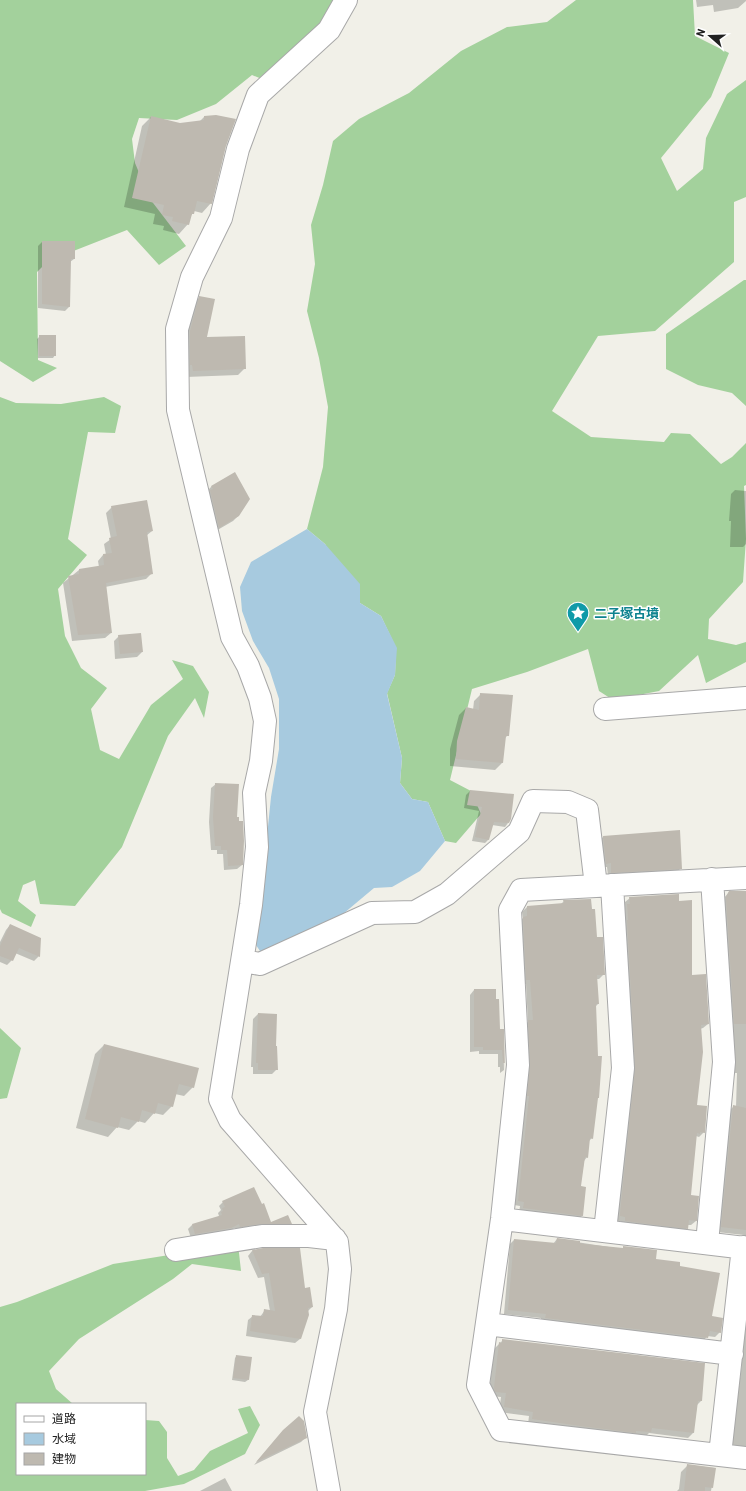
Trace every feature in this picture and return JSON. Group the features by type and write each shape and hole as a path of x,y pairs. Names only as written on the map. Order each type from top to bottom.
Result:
{"street":[{"path":"329,1491 315,1412 336,1309 340,1269 337,1242 230,1120 220,1099 252,906 257,847 254,793 261,761 265,721 260,698 248,666 232,637 178,410 177,329 192,277 221,218 238,149 258,95 329,30 346,0"},
{"path":"604,709 746,698"},
{"path":"243,961 260,964 372,913 415,912 447,894 519,832 533,801 568,802 587,810 604,885 622,1068 605,1231"},
{"path":"746,878 521,890 510,910 518,1065 502,1218 478,1385 501,1430 746,1458"},
{"path":"707,1243 724,1062 712,879"},
{"path":"502,1218 745,1248 720,1455"},
{"path":"176,1250 262,1236 309,1236 335,1239"},
{"path":"487,1324 732,1354"}],"green space":[{"path":"0,0 342,0 269,82 252,75 216,104 177,120 139,118 132,139 135,163 150,199 186,246 159,265 127,230 48,261 37,272 38,360 57,368 33,382 0,361"},
{"path":"576,0 693,0 695,36 729,53 711,97 661,158 677,191 703,169 706,138 727,94 746,80 746,197 734,202 734,262 655,331 598,336 552,411 591,437 664,442 671,433 690,434 721,464 732,457 746,443 746,485 744,486 746,539 743,582 709,619 708,639 736,645 746,642 746,662 706,683 698,655 659,691 613,700 599,691 588,649 527,672 472,689 450,780 471,791 481,814 456,843 445,841 428,802 412,799 400,783 402,758 387,693 395,675 396,648 381,616 360,603 325,544 307,529 323,467 328,407 319,358 307,311 315,264 311,225 323,185 333,141 359,119 409,93 461,51 507,27 547,22"},
{"path":"746,280 746,406 732,393 698,385 666,369 666,334"},
{"path":"0,397 16,403 61,404 104,397 121,406 115,433 88,432 68,539 87,555 58,589 65,636 81,668 107,688 91,709 100,750 119,759 151,705 183,679 172,660 193,666 209,692 204,718 195,698 168,736 122,847 75,906 40,904 35,880 23,885 18,901 36,915 31,927 2,913 0,909"},
{"path":"0,1028 21,1048 7,1098 0,1099"},
{"path":"238,1244 241,1271 192,1264 173,1279 79,1339 49,1371 56,1389 72,1403 16,1403 16,1475 146,1475 146,1420 159,1421 167,1432 167,1458 178,1476 194,1470 210,1451 248,1433 238,1409 250,1406 260,1425 245,1454 184,1484 145,1491 0,1491 0,1307 17,1302 113,1264"}],"water":[{"path":"307,529 325,544 360,584 360,603 381,616 397,648 395,675 387,694 402,758 400,783 412,799 428,802 445,841 420,871 392,887 374,888 337,919 264,957 256,945 271,797 279,749 279,699 269,668 253,641 242,611 240,587 251,562"}],"building":[{"path":"216,115 236,119 226,146 212,204 197,201 194,214 192,214 189,225 172,221 173,217 162,215 164,205 132,198 151,116 180,123 204,120 204,116"},
{"path":"42,241 75,241 75,259 71,259 70,307 42,304"},
{"path":"199,296 215,299 207,337 245,336 246,369 193,371 192,365 190,365 190,331"},
{"path":"39,335 56,335 56,356 39,356"},
{"path":"235,472 250,499 239,516 219,528 210,490 213,489 211,486"},
{"path":"147,500 153,531 147,532 153,574 106,583 112,633 78,635 68,576 79,574 79,569 104,565 103,554 112,553 109,538 117,536 111,506"},
{"path":"141,633 143,652 120,654 118,635"},
{"path":"480,693 513,695 509,736 506,736 503,763 456,759 457,741 466,707 479,710"},
{"path":"215,783 239,784 237,817 239,817 239,821 243,821 243,865 228,866 227,850 221,850 221,846 215,846 213,817"},
{"path":"470,790 514,794 511,819 509,823 494,822 489,840 475,837 482,807 467,805"},
{"path":"680,830 682,869 611,873 611,863 606,864 603,836"},
{"path":"729,891 746,891 746,1024 734,1024 726,897"},
{"path":"679,894 679,901 692,900 692,975 706,974 709,1024 701,1025 703,1052 697,1105 707,1106 705,1133 697,1133 691,1195 699,1196 697,1221 689,1220 688,1229 625,1221 625,1217 620,1216 635,1067 627,904 630,904 629,897"},
{"path":"591,899 592,909 595,909 597,937 603,937 605,975 597,975 599,1004 596,1004 598,1056 602,1056 599,1098 593,1139 590,1138 588,1158 585,1157 581,1186 586,1187 583,1216 523,1208 524,1202 518,1201 529,1096 527,1096 530,1064 528,1020 533,1020 530,980 526,980 523,917 527,916 527,906 564,903 563,900"},
{"path":"10,924 41,938 40,957 19,948 13,961 0,956 0,946"},
{"path":"474,989 496,989 496,999 499,999 500,1029 504,1029 505,1063 503,1063 502,1050 483,1050 483,1047 474,1047"},
{"path":"258,1013 277,1014 276,1046 278,1070 258,1070 258,1063 256,1063"},
{"path":"104,1044 199,1068 194,1088 179,1084 173,1107 158,1103 155,1114 142,1110 139,1122 121,1117 118,1128 85,1119"},
{"path":"733,1105 746,1108 746,1230 721,1227"},
{"path":"254,1187 262,1204 264,1203 271,1222 288,1215 292,1224 262,1224 240,1227 239,1224 231,1228 195,1234 192,1224 222,1215 222,1208 225,1207 222,1201"},
{"path":"557,1238 580,1241 580,1243 584,1244 623,1248 623,1246 657,1250 656,1259 680,1262 680,1266 720,1273 712,1316 723,1318 721,1333 710,1331 708,1338 545,1318 546,1314 508,1310 514,1239 556,1243"},
{"path":"263,1248 300,1248 305,1288 310,1287 313,1307 308,1308 309,1315 301,1339 250,1331 252,1315 263,1316 264,1309 275,1311 269,1273 262,1274 252,1250"},
{"path":"502,1339 705,1363 702,1401 698,1401 694,1433 652,1428 651,1432 636,1431 636,1433 580,1426 532,1419 533,1412 504,1407 506,1393 495,1392 494,1388 499,1342 502,1343"},
{"path":"236,1355 252,1357 249,1380 233,1378"},
{"path":"299,1416 304,1421 307,1438 256,1462 283,1430"},
{"path":"687,1464 716,1468 713,1488 705,1487 705,1491 684,1491"}],"place":[{"name":"二子塚古墳","path":"578,632"}]}
